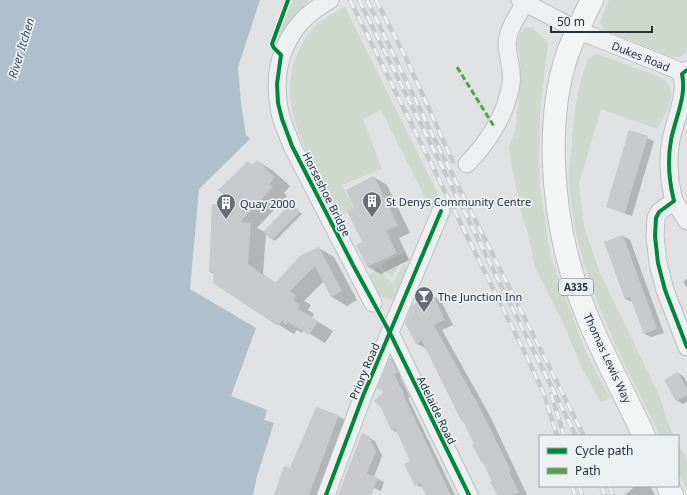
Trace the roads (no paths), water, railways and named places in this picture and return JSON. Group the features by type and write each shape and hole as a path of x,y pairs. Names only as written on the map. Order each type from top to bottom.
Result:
{"main road":[{"name":"Thomas Lewis Way","path":"592,0 577,30 561,78 556,119 554,158 555,188 570,268 578,293 592,327 644,435"}],"street":[{"name":"Horseshoe Bridge","path":"330,0 304,17 287,42 281,54 278,76 278,103 292,146 373,303"},
{"path":"467,164 490,136 506,102 511,75 507,45 509,35 523,1 577,30"},
{"name":"Dukes Road","path":"577,30 675,70 685,72"},
{"path":"685,72 686,84 684,96 671,139 668,166 674,202 687,221"},
{"path":"674,202 659,212 656,218 655,236 658,263 665,290 687,347"},
{"name":"Priory Road","path":"326,495 363,396 441,211"},
{"name":"Adelaide Road","path":"390,332 469,495"}],"water":[{"name":"River Itchen","path":"0,0 260,0 238,67 241,104 246,135 250,139 199,189 190,289 256,328 231,396 267,410 264,420 274,423 257,476 253,495 0,495"}],"railway":[{"path":"350,0 526,355 544,394 557,435"},
{"path":"359,0 576,435"},
{"path":"367,0 431,132 583,435"},
{"path":"376,0 406,58 453,162"},
{"path":"551,394 564,435"},
{"path":"572,487 575,495"},
{"path":"579,487 582,495"},
{"path":"601,487 605,495"},
{"path":"609,487 613,495"}],"place":[{"name":"St Denys Community Centre","path":"372,218"},
{"name":"Quay 2000","path":"226,220"},
{"name":"The Junction Inn","path":"424,313"}]}
